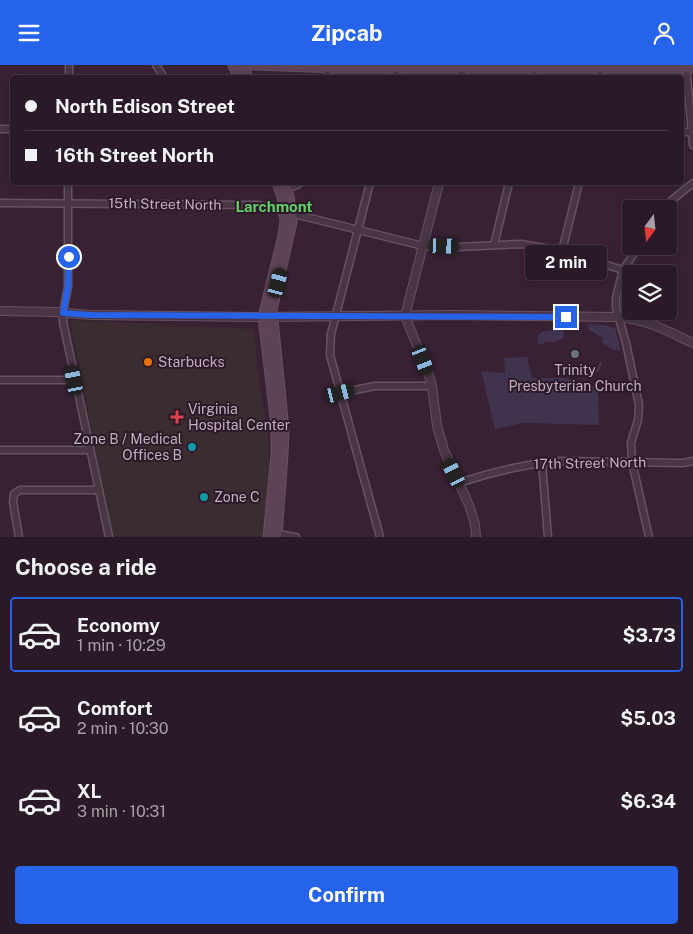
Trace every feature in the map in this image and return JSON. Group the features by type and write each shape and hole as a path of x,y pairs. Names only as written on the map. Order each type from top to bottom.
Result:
{"main road":[{"path":"253,65 396,73 462,70 534,70 600,66 688,67"},
{"path":"268,537 276,454 276,425 268,317 290,236 288,212 282,186"},
{"path":"268,317 284,429 277,535"}],"street":[{"path":"688,67 693,145"},
{"path":"684,133 691,132"},
{"path":"673,200 693,183"},
{"path":"68,185 68,287 63,322 109,537"},
{"path":"282,186 297,185"},
{"path":"369,185 331,334 330,355 380,537"},
{"path":"438,185 405,316 432,386 437,425 444,450 469,505 476,537"},
{"path":"494,245 509,185"},
{"path":"562,251 578,185"},
{"name":"15th Street North","path":"0,203 258,205 423,246 458,247 521,244 562,251 622,270"},
{"path":"622,274 616,299 618,317 639,405 638,420 631,443 632,462 649,537"},
{"path":"0,311 91,315 268,317 618,317 638,319 655,324 693,343"},
{"path":"0,380 74,380"},
{"path":"340,393 375,386 432,386"},
{"path":"0,450 90,450"},
{"name":"17th Street North","path":"459,483 506,469 560,461 683,463 693,461"},
{"path":"542,463 548,537"},
{"path":"19,537 13,502 14,494 20,490 99,490"},
{"path":"277,535 296,537"}],"shaded area":[{"name":"Virginia Hospital Center","path":"70,320 254,329 258,375 267,430 269,462 263,536 113,536"},
{"path":"588,324 615,328 621,351 614,350 602,343 603,338 589,330"},
{"path":"564,330 563,338 556,342 538,344 538,336 541,332"},
{"path":"527,357 532,378 566,378 598,388 599,425 524,423 495,429 481,371 505,373 504,358"}],"waterway":[{"path":"579,364 597,371 601,363"}],"place":[{"name":"Trinity Presbyterian Church","path":"575,354"},
{"name":"Starbucks","path":"148,362"},
{"name":"Virginia Hospital Center","path":"177,417"},
{"name":"Zone B / Medical Offices B","path":"192,447"},
{"name":"Zone C","path":"204,497"}],"district":[{"name":"Larchmont","path":"274,207"}],"route":[{"path":"69,257 68,287 63,313 263,317 436,315 566,317"}]}
